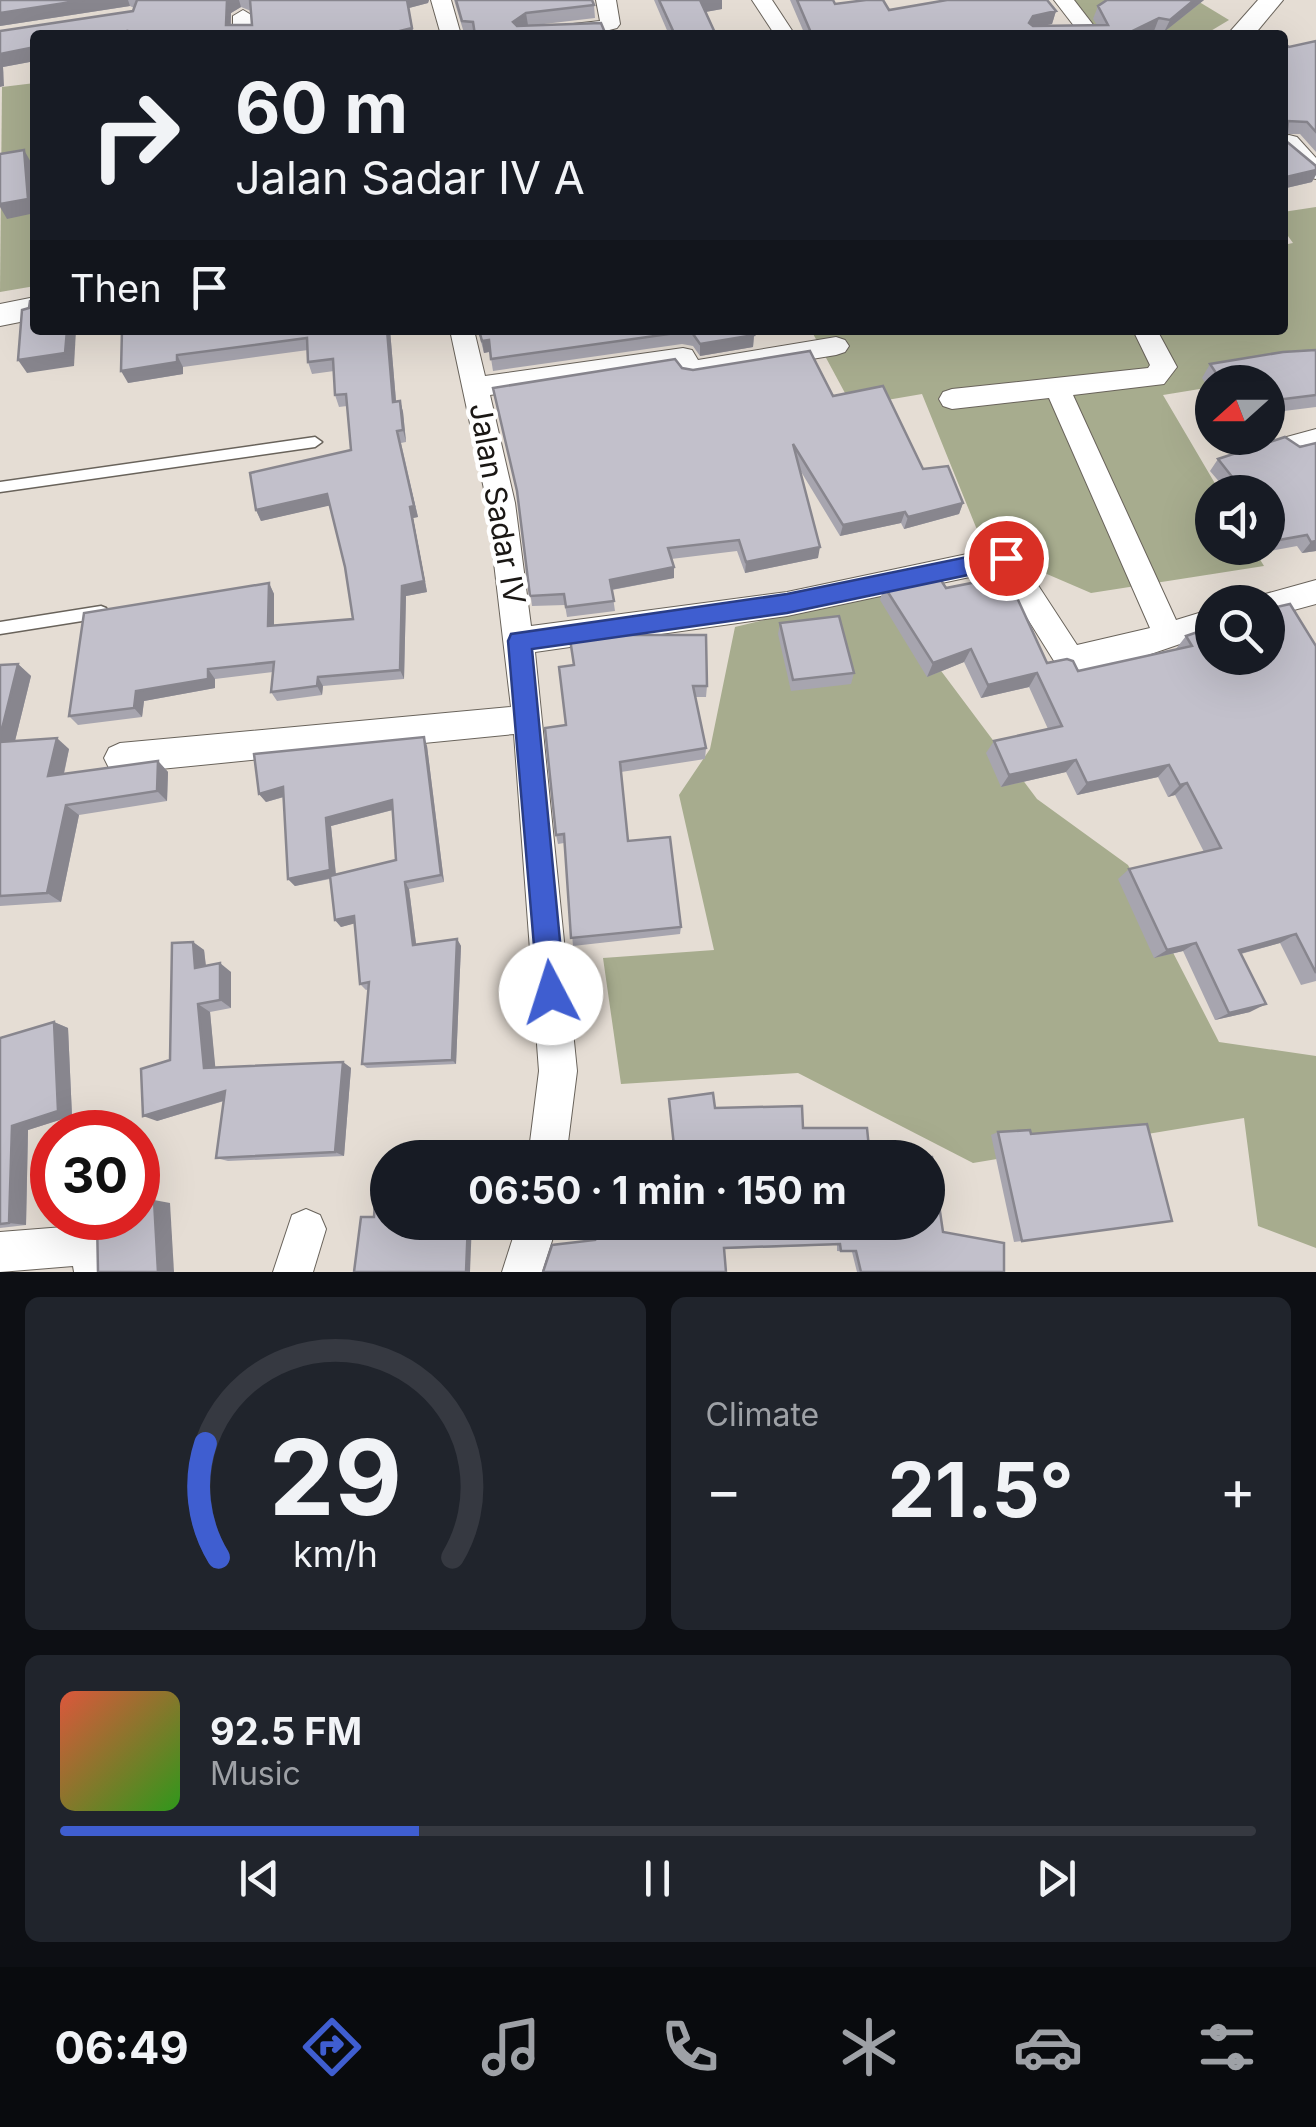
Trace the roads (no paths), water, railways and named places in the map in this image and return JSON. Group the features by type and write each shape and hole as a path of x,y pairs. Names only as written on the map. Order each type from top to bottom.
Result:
{"street":[{"path":"441,0 449,30"},
{"path":"603,30 612,18 606,0"},
{"path":"762,0 782,30"},
{"path":"1064,0 1086,30"},
{"path":"1244,30 1271,0"},
{"path":"1288,142 1316,172"},
{"path":"0,315 30,309"},
{"name":"Jalan Sadar IV","path":"463,335 501,503 520,641 558,1071 549,1140"},
{"path":"952,399 1155,378 1164,367 1147,335"},
{"path":"476,387 684,357 692,370 836,346"},
{"path":"1057,388 1168,634"},
{"path":"520,641 770,606 1006,558 1070,660 1195,626"},
{"path":"1285,600 1316,592"},
{"path":"120,758 528,719"},
{"path":"293,1272 306,1229"},
{"path":"522,1272 532,1240"},
{"path":"0,1252 89,1245 94,1272"}],"lane":[{"path":"0,486 316,442"},
{"path":"0,628 115,610"}]}
